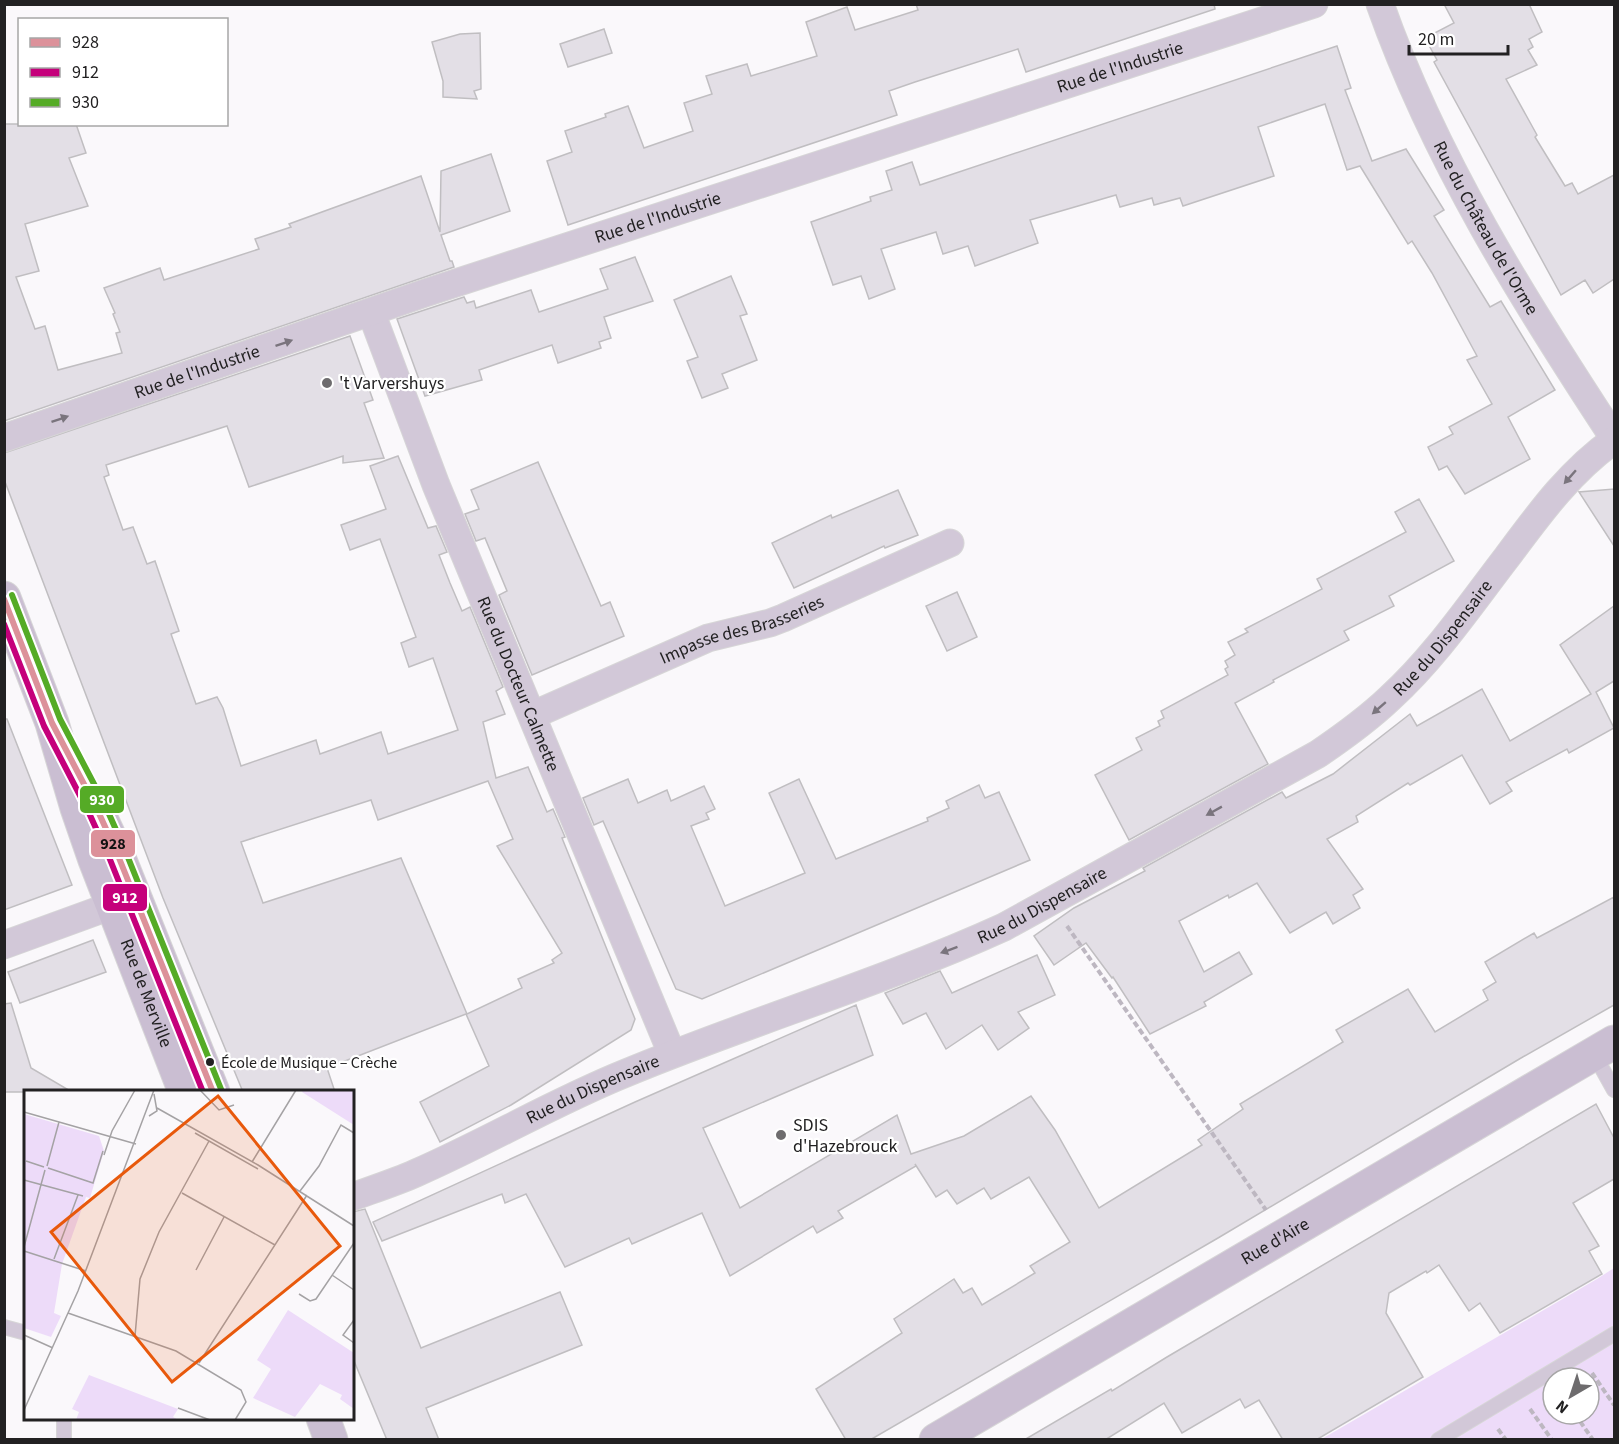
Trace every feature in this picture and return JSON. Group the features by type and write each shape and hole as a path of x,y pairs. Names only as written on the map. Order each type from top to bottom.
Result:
{"street":[{"name":"Rue de l'Industrie","path":"4,438 520,262 1314,4"},
{"name":"Rue du Château de l'Orme","path":"1380,4 1396,47 1461,185 1526,302 1614,439"},
{"name":"Rue du Docteur Calmette","path":"371,312 436,485 672,1054"},
{"name":"Rue du Dispensaire","path":"354,1196 413,1174 584,1091 672,1054 961,946 1004,927 1300,764 1356,727 1390,698 1439,645 1574,473 1614,439"},
{"name":"Impasse des Brasseries","path":"533,715 708,638 783,618 950,543"},
{"name":"Rue de Merville","path":"4,598 52,723 97,808 124,902 184,1090"},
{"name":"Rue de Merville","path":"124,902 212,1090"},
{"path":"4,945 124,902"},
{"name":"Rue d'Aire","path":"936,1440 1604,1048"},
{"path":"323,1420 331,1440"},
{"path":"341,1420 349,1440"}],"lane":[{"path":"1604,1048 1614,1090"},
{"path":"4,1327 24,1332"},
{"path":"1438,1440 1614,1334"},
{"path":"64,1420 64,1440"}],"path":[{"path":"1049,901 1284,1235"},
{"path":"1580,1355 1614,1405"},
{"path":"1518,1392 1552,1440"},
{"path":"1583,1426 1593,1440"}],"shaded area":[{"path":"1614,1268 1614,1439 1320,1440 1597,1279"}],"building":[{"path":"916,4 1214,4 1215,9 1026,72 1018,49 915,82 889,91 897,115 568,225 547,161 572,152 565,131 606,117 605,114 628,106 644,148 693,131 684,103 712,94 706,76 747,64 751,76 817,56 806,22 847,7 855,30 918,10"},
{"path":"1444,4 1529,4 1542,32 1529,39 1533,47 1528,50 1537,65 1506,79 1537,135 1535,137 1565,186 1572,183 1578,194 1614,175 1614,279 1593,293 1585,280 1561,295 1434,62 1437,60 1425,38 1454,23"},
{"path":"604,29 612,53 568,67 560,44"},
{"path":"480,33 481,89 474,91 477,99 443,97 443,81 432,42 460,34"},
{"path":"1337,46 1351,88 1345,90 1372,161 1406,149 1444,210 1434,216 1490,307 1501,301 1555,390 1508,417 1530,459 1465,494 1447,466 1439,470 1428,447 1453,434 1449,427 1492,404 1467,360 1477,356 1432,273 1412,241 1408,244 1360,166 1347,170 1325,104 1258,127 1274,176 1183,206 1180,198 1154,205 1152,198 1120,207 1116,195 1030,220 1038,243 975,266 968,246 943,254 936,232 881,249 895,289 869,299 861,276 833,285 811,222 871,201 870,197 892,190 886,171 912,162 920,185"},
{"path":"4,124 77,126 86,153 69,158 88,206 25,224 39,271 16,277 35,329 45,326 58,370 122,353 116,333 120,332 113,314 115,313 104,288 160,268 164,280 259,249 255,239 291,227 289,224 421,176 440,232 441,171 491,154 510,211 441,235 454,267 4,421"},
{"path":"635,257 653,301 604,317 611,338 599,342 601,348 558,363 552,345 479,370 482,380 425,396 397,319 464,297 467,303 474,301 476,308 531,290 539,312 608,289 600,269"},
{"path":"731,276 747,314 740,316 757,360 722,374 728,388 702,398 687,361 698,357 674,300"},
{"path":"350,336 373,400 364,403 384,458 343,463 343,456 249,487 227,426 106,465 109,475 104,477 123,530 133,527 147,564 155,561 179,631 171,634 196,704 217,697 223,708 241,766 316,740 320,754 381,732 388,754 458,730 433,658 409,667 401,643 416,637 380,539 350,550 341,525 386,509 370,466 398,456 428,528 436,526 447,552 439,555 462,611 470,607 503,687 496,691 505,714 483,722 496,778 528,767 547,812 553,809 565,837 562,838 635,1019 631,1030 511,1105 440,1142 420,1102 489,1066 466,1014 327,1068 334,1090 242,1090 163,898 4,479 4,453","holes":["488,781 513,839 497,846 562,953 552,960 554,963 518,979 522,988 467,1014 401,858 263,903 241,842 371,800 378,820"]},
{"path":"538,462 601,606 610,602 624,636 532,675 499,595 507,591 485,538 476,541 465,514 479,509 471,490"},
{"path":"1614,489 1614,546 1579,492"},
{"path":"898,490 918,535 885,548 884,546 794,588 772,543 831,515 832,518"},
{"path":"1419,499 1454,561 1389,596 1394,606 1344,631 1349,640 1235,703 1268,764 1129,840 1095,775 1142,750 1136,738 1160,726 1158,721 1164,718 1161,711 1228,675 1225,661 1235,655 1228,642 1248,632 1245,629 1322,589 1317,579 1406,532 1395,512"},
{"path":"957,592 977,637 947,651 926,606"},
{"path":"1614,606 1614,681 1596,692 1614,728 1569,753 1567,749 1506,782 1512,791 1490,804 1462,755 1410,785 1408,783 1356,816 1358,822 1327,839 1363,889 1353,895 1360,908 1333,924 1326,912 1290,933 1257,883 1229,898 1228,895 1179,921 1204,972 1239,952 1252,974 1204,1002 1206,1006 1150,1034 1113,977 1086,943 1054,965 1034,936 1074,908 1145,871 1143,868 1282,792 1286,798 1333,774 1410,714 1417,726 1482,689 1510,741 1591,694 1560,645"},
{"path":"4,719 7,719 72,885 4,910"},
{"path":"628,779 638,803 667,790 671,801 704,786 715,809 706,813 709,819 691,826 725,906 805,873 769,793 799,779 836,859 928,821 927,818 949,808 946,801 979,785 985,798 999,792 1030,860 702,999 676,989 603,821 594,825 583,798"},
{"path":"1614,897 1614,1005 870,1440 846,1440 816,1389 902,1333 894,1319 954,1279 963,1293 972,1288 982,1305 1035,1273 1030,1266 1070,1242 1029,1177 991,1199 984,1188 957,1204 947,1190 936,1197 915,1164 916,1166 838,1211 843,1218 817,1233 813,1226 730,1276 702,1213 632,1244 629,1238 565,1267 526,1194 505,1203 502,1194 382,1241 373,1222 635,1102 856,1005 873,1055 703,1128 740,1208 897,1115 911,1154 964,1136 1031,1096 1055,1130 1099,1208 1202,1145 1198,1140 1243,1109 1240,1104 1343,1042 1336,1030 1408,989 1435,1032 1488,1000 1483,990 1496,982 1485,962 1534,933 1537,938"},
{"path":"93,940 106,972 20,1003 8,972"},
{"path":"1037,955 1055,995 1018,1012 1029,1028 998,1050 982,1025 946,1049 926,1013 903,1024 885,993 940,971 952,993"},
{"path":"11,1003 31,1068 69,1090 4,1092 4,1004"},
{"path":"1596,1104 1614,1138 1614,1179 1573,1203 1599,1246 1589,1251 1602,1274 1500,1333 1480,1303 1469,1311 1439,1265 1427,1273 1426,1271 1389,1293 1386,1313 1423,1377 1316,1440 1283,1440 1259,1400 1245,1408 1240,1399 1182,1433 1164,1403 1105,1440 1024,1440 1111,1389 1112,1391"},
{"path":"365,1209 421,1348 560,1292 582,1345 426,1408 439,1440 387,1440 354,1361 354,1212"}],"transit line":[{"name":"930","path":"12,595 60,719 105,805 125,850 221,1089"},
{"name":"928","path":"4,599 52,723 117,853 212,1090"},
{"name":"912","path":"4,624 44,726 109,857 202,1090"}],"place":[{"name":"'t Varvershuys","path":"327,383"},
{"name":"École de Musique – Crèche","path":"210,1062"},
{"name":"SDIS d'Hazebrouck","path":"781,1135"}]}
